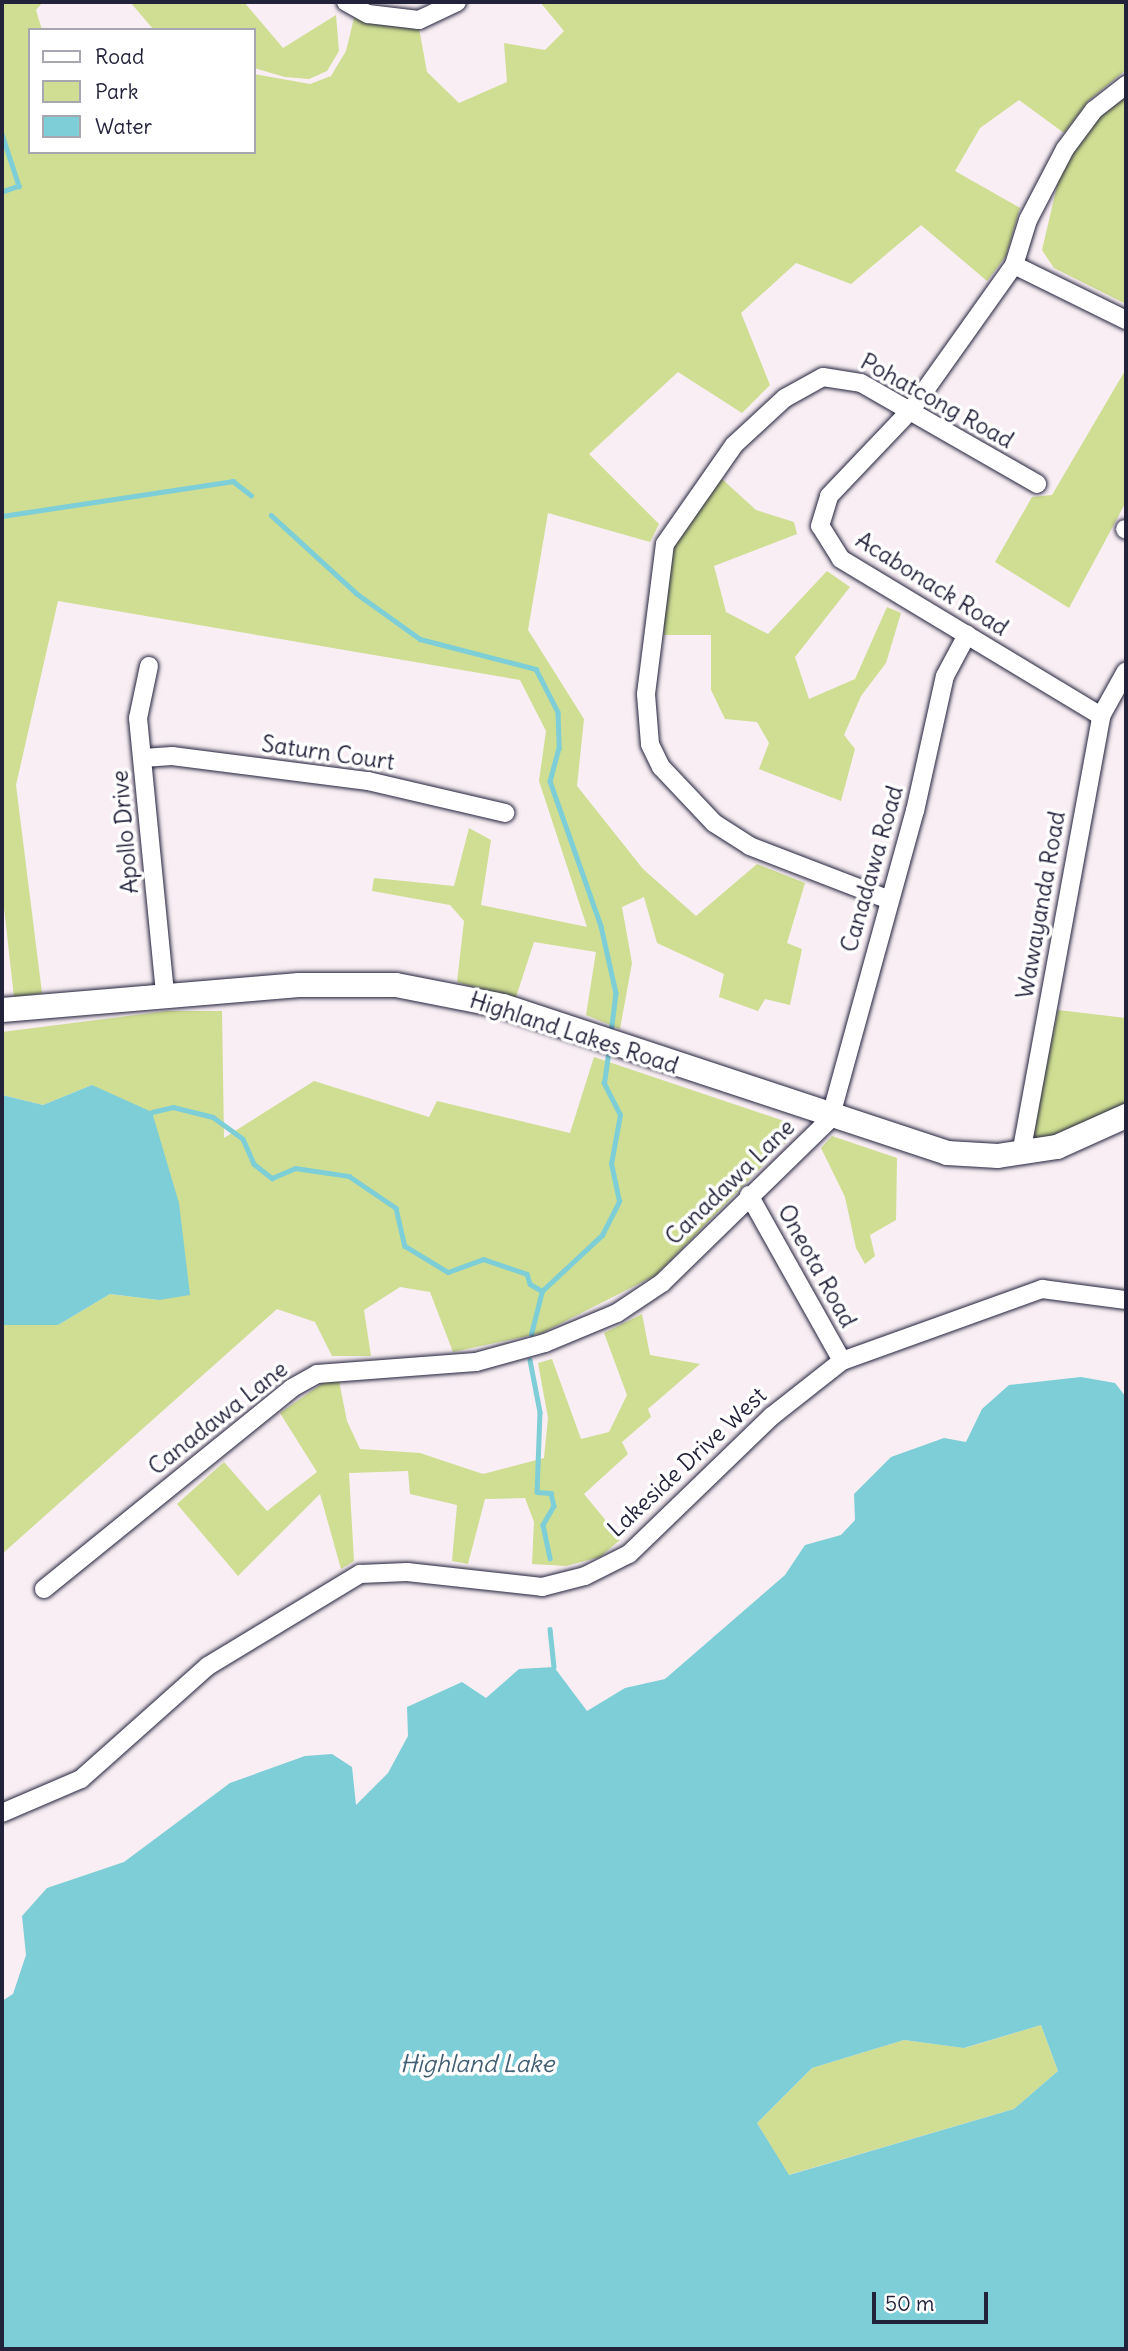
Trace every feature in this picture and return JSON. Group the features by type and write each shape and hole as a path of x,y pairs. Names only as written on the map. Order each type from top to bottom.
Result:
{"street":[{"path":"346,2 368,14 419,20 457,2"},
{"name":"Acabonack Road","path":"1101,716 841,559 820,526 837,485 911,410 1014,265 1028,219 1065,149 1094,110 1126,85"},
{"path":"1014,265 1126,320"},
{"name":"Pohatcong Road","path":"887,899 774,857 714,823 661,767 650,744 646,694 665,544 734,445 785,398 823,377 848,377 911,410 1037,484"},
{"name":"Canadawa Road","path":"830,1119 887,899 915,811 945,676 967,635"},
{"name":"Apollo Drive","path":"149,666 139,701 165,994"},
{"name":"Wawayanda Road","path":"1021,1154 1101,716 1126,671"},
{"name":"Saturn Court","path":"143,758 172,756 368,781 505,813"},
{"name":"Highland Lakes Road","path":"2,1010 165,994 320,984 433,990 515,1010 830,1119 947,1153 1021,1154 1057,1147 1124,1122"},
{"name":"Canadawa Lane","path":"44,1589 301,1383 351,1367 405,1371 477,1362 545,1343 617,1313 662,1283 749,1195 830,1119"},
{"name":"Oneota Road","path":"749,1195 842,1361"},
{"name":"Lakeside Drive West","path":"2,1813 29,1806 81,1779 208,1666 360,1574 407,1572 542,1587 606,1568 629,1554 803,1388 842,1361 1042,1289 1126,1300"}],"green space":[{"path":"2,2 43,2 36,10 41,28 28,28 28,154 256,154 256,74 310,84 331,76 346,51 354,18 419,28 427,72 459,103 507,82 504,43 545,50 564,31 540,2 1126,2 1126,70 1089,100 1064,133 1019,100 980,128 955,171 1020,208 1006,256 987,281 921,225 851,284 796,263 741,313 770,385 742,413 678,372 589,454 659,524 650,542 548,513 528,630 584,719 577,786 643,869 696,916 757,864 805,883 787,943 802,949 790,1005 765,999 758,1011 719,997 724,974 657,943 644,897 622,907 632,963 620,1029 586,1015 596,952 534,942 515,1000 457,982 464,921 450,905 372,891 374,878 454,886 469,828 491,840 481,905 587,927 539,781 546,731 520,680 58,601 16,785 42,993 14,997 2,890"},
{"path":"130,2 244,2 283,48 336,15 339,51 327,71 309,79 285,77 256,69 256,28 152,28"},
{"path":"1126,97 1124,303 1054,268 1042,250 1058,182 1072,155 1100,117"},
{"path":"1126,369 1126,502 1069,608 995,562 1032,497 1052,495"},
{"path":"722,479 756,510 794,522 797,534 714,566 726,612 768,634 827,571 850,587 795,657 809,699 855,679 887,607 901,613 886,663 861,696 844,735 855,749 841,801 759,769 769,743 757,722 725,719 711,690 711,635 664,635 662,598 674,545"},
{"path":"1058,1010 1126,1018 1126,1104 1039,1141 1032,1134"},
{"path":"167,1011 222,1011 224,1138 314,1081 429,1117 437,1101 570,1133 594,1057 787,1122 791,1137 656,1275 542,1333 453,1352 430,1292 400,1287 364,1310 371,1356 332,1356 315,1322 277,1309 2,1554 2,1325 58,1325 110,1294 159,1300 92,1085 43,1105 2,1095 2,1032"},
{"path":"832,1136 897,1158 896,1220 870,1235 875,1256 865,1264 856,1248 845,1197 821,1148"},
{"path":"642,1314 650,1355 700,1364 648,1409 651,1417 622,1442 628,1454 584,1494 621,1539 600,1557 566,1566 532,1564 534,1522 525,1498 485,1499 468,1564 452,1561 457,1505 410,1494 408,1471 349,1473 354,1561 341,1569 320,1494 238,1576 177,1504 224,1462 267,1511 317,1472 280,1413 323,1383 339,1381 347,1421 360,1449 420,1453 483,1474 544,1458 548,1418 538,1363 552,1359 581,1439 609,1432 627,1395 604,1333"},
{"path":"1041,2025 1058,2071 1014,2109 788,2175 757,2123 812,2068 904,2040 965,2048"}],"water":[{"path":"92,1085 152,1112 179,1203 190,1295 159,1300 110,1294 58,1325 2,1325 2,1095 43,1105"},
{"name":"Highland Lake","path":"1081,1377 1115,1383 1126,1397 1126,2349 2,2349 2,2001 13,1994 26,1955 22,1916 47,1888 124,1862 230,1783 305,1756 332,1754 352,1767 356,1805 388,1773 408,1736 407,1707 462,1682 486,1698 519,1669 554,1667 587,1711 625,1688 665,1679 785,1575 805,1545 841,1535 855,1520 854,1494 891,1457 944,1438 966,1442 982,1409 1009,1385","holes":["1041,2025 1058,2071 1014,2109 789,2175 757,2123 812,2068 904,2040 964,2048"]}],"waterway":[{"path":"2,134 19,186 2,192"},
{"path":"2,516 233,481 251,495"},
{"path":"271,515 356,593 420,639 536,669 558,712 559,748 550,781 601,926 616,993 612,1028"},
{"path":"531,1334 542,1291 602,1235 619,1201 611,1164 620,1115 604,1083 608,1056"},
{"path":"152,1112 173,1107 213,1117 243,1139 254,1164 272,1178 295,1168 349,1176 396,1208 405,1246 448,1272 483,1259 527,1274 530,1284 542,1291"},
{"path":"530,1360 540,1412 537,1492 551,1493 554,1506 543,1525 550,1558"},
{"path":"550,1629 554,1667"}]}
